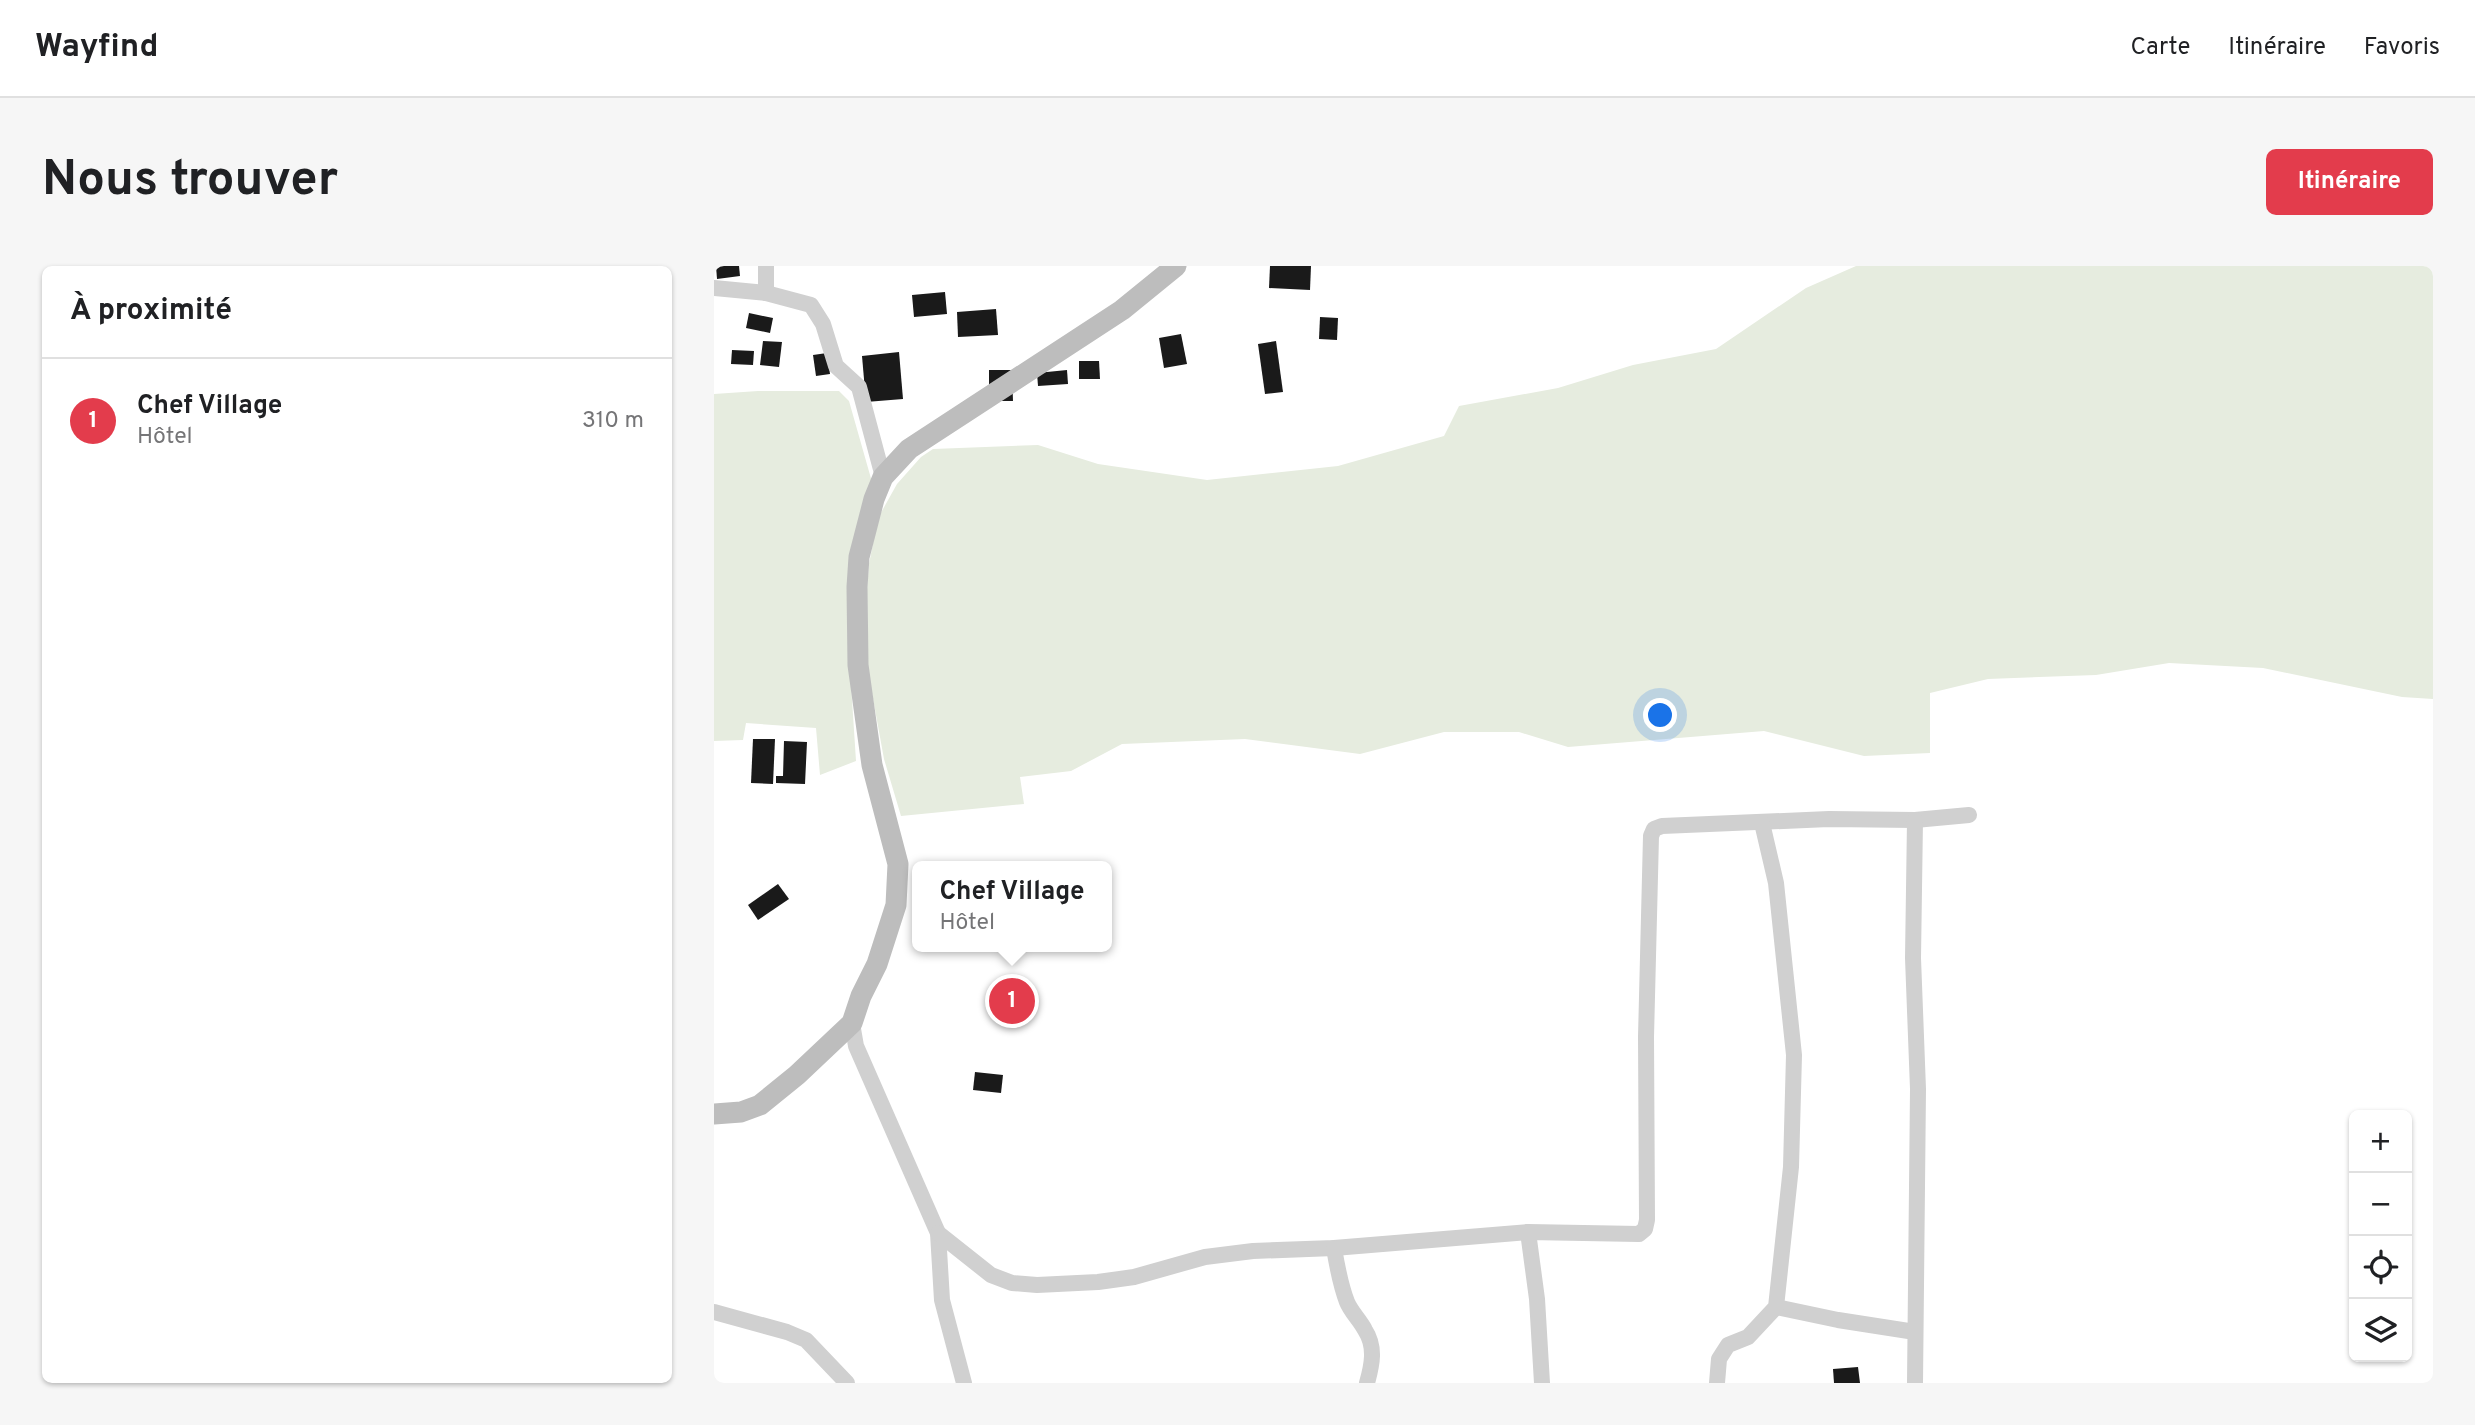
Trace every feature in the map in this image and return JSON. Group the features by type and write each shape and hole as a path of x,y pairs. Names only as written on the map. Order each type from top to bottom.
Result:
{"street":[{"path":"765,266 766,293"},
{"path":"714,1114 741,1112 761,1105 852,1023 889,930 896,905 898,864 872,765 856,634 859,557 874,499 883,477 909,449 1122,310 1176,266"},
{"path":"714,288 766,293 811,305 824,324 836,366 859,387 883,477"},
{"path":"938,1233 991,1275 1012,1283 1037,1285 1134,1277 1217,1256 1253,1251 1334,1248 1528,1232 1639,1234 1645,1229 1647,1220 1646,1037 1651,836 1654,829 1662,826 1829,819 1915,820 1969,815"},
{"path":"1915,820 1913,957 1918,1089 1915,1383"},
{"path":"1717,1383 1719,1359 1728,1345 1748,1337 1776,1307 1791,1167 1794,1055 1776,883 1762,823"},
{"path":"852,1023 856,1046 938,1233 942,1300 964,1383"},
{"path":"1528,1232 1537,1299 1542,1383"},
{"path":"1334,1248 1348,1305 1367,1332 1372,1348 1372,1367 1367,1383"},
{"path":"1776,1307 1915,1332"},
{"path":"714,1312 787,1332 806,1340 847,1383"}],"shaded area":[{"path":"1856,266 2433,266 2433,699 2402,697 2263,668 2169,663 2096,675 1988,679 1930,693 1930,753 1864,756 1764,731 1568,747 1519,732 1444,732 1360,754 1245,739 1122,744 1071,771 1020,777 1024,804 901,816 884,759 868,671 869,564 878,518 897,484 921,457 933,449 1038,445 1098,464 1207,480 1338,466 1444,436 1459,406 1558,388 1633,365 1716,349 1806,288"},
{"path":"839,391 849,401 872,482 847,623 856,761 820,775 816,728 746,723 743,740 714,741 714,394"}],"building":[{"path":"716,266 739,266 740,276 717,279"},
{"path":"1270,266 1311,266 1310,290 1269,288"},
{"path":"945,292 947,314 914,317 912,295"},
{"path":"996,309 998,335 958,337 957,312"},
{"path":"749,313 773,318 770,333 746,328"},
{"path":"1320,317 1338,318 1337,340 1319,339"},
{"path":"1181,334 1187,364 1164,368 1159,338"},
{"path":"763,341 782,342 779,367 760,365"},
{"path":"1276,341 1283,392 1265,394 1258,344"},
{"path":"732,350 754,351 753,365 731,364"},
{"path":"899,352 903,399 866,402 862,356"},
{"path":"827,353 830,374 816,376 813,355"},
{"path":"1079,361 1099,361 1100,379 1079,379"},
{"path":"989,370 1012,370 1013,401 989,401"},
{"path":"1067,370 1068,384 1038,386 1037,373"},
{"path":"753,739 775,739 773,784 751,783"},
{"path":"784,741 807,742 805,784 776,783 776,776 783,776"},
{"path":"778,884 789,899 758,920 748,905"},
{"path":"975,1072 1003,1075 1001,1093 973,1090"},
{"path":"1858,1367 1860,1383 1834,1383 1833,1369"}],"place":[{"name":"Chef Village","path":"1012,1001"}]}
